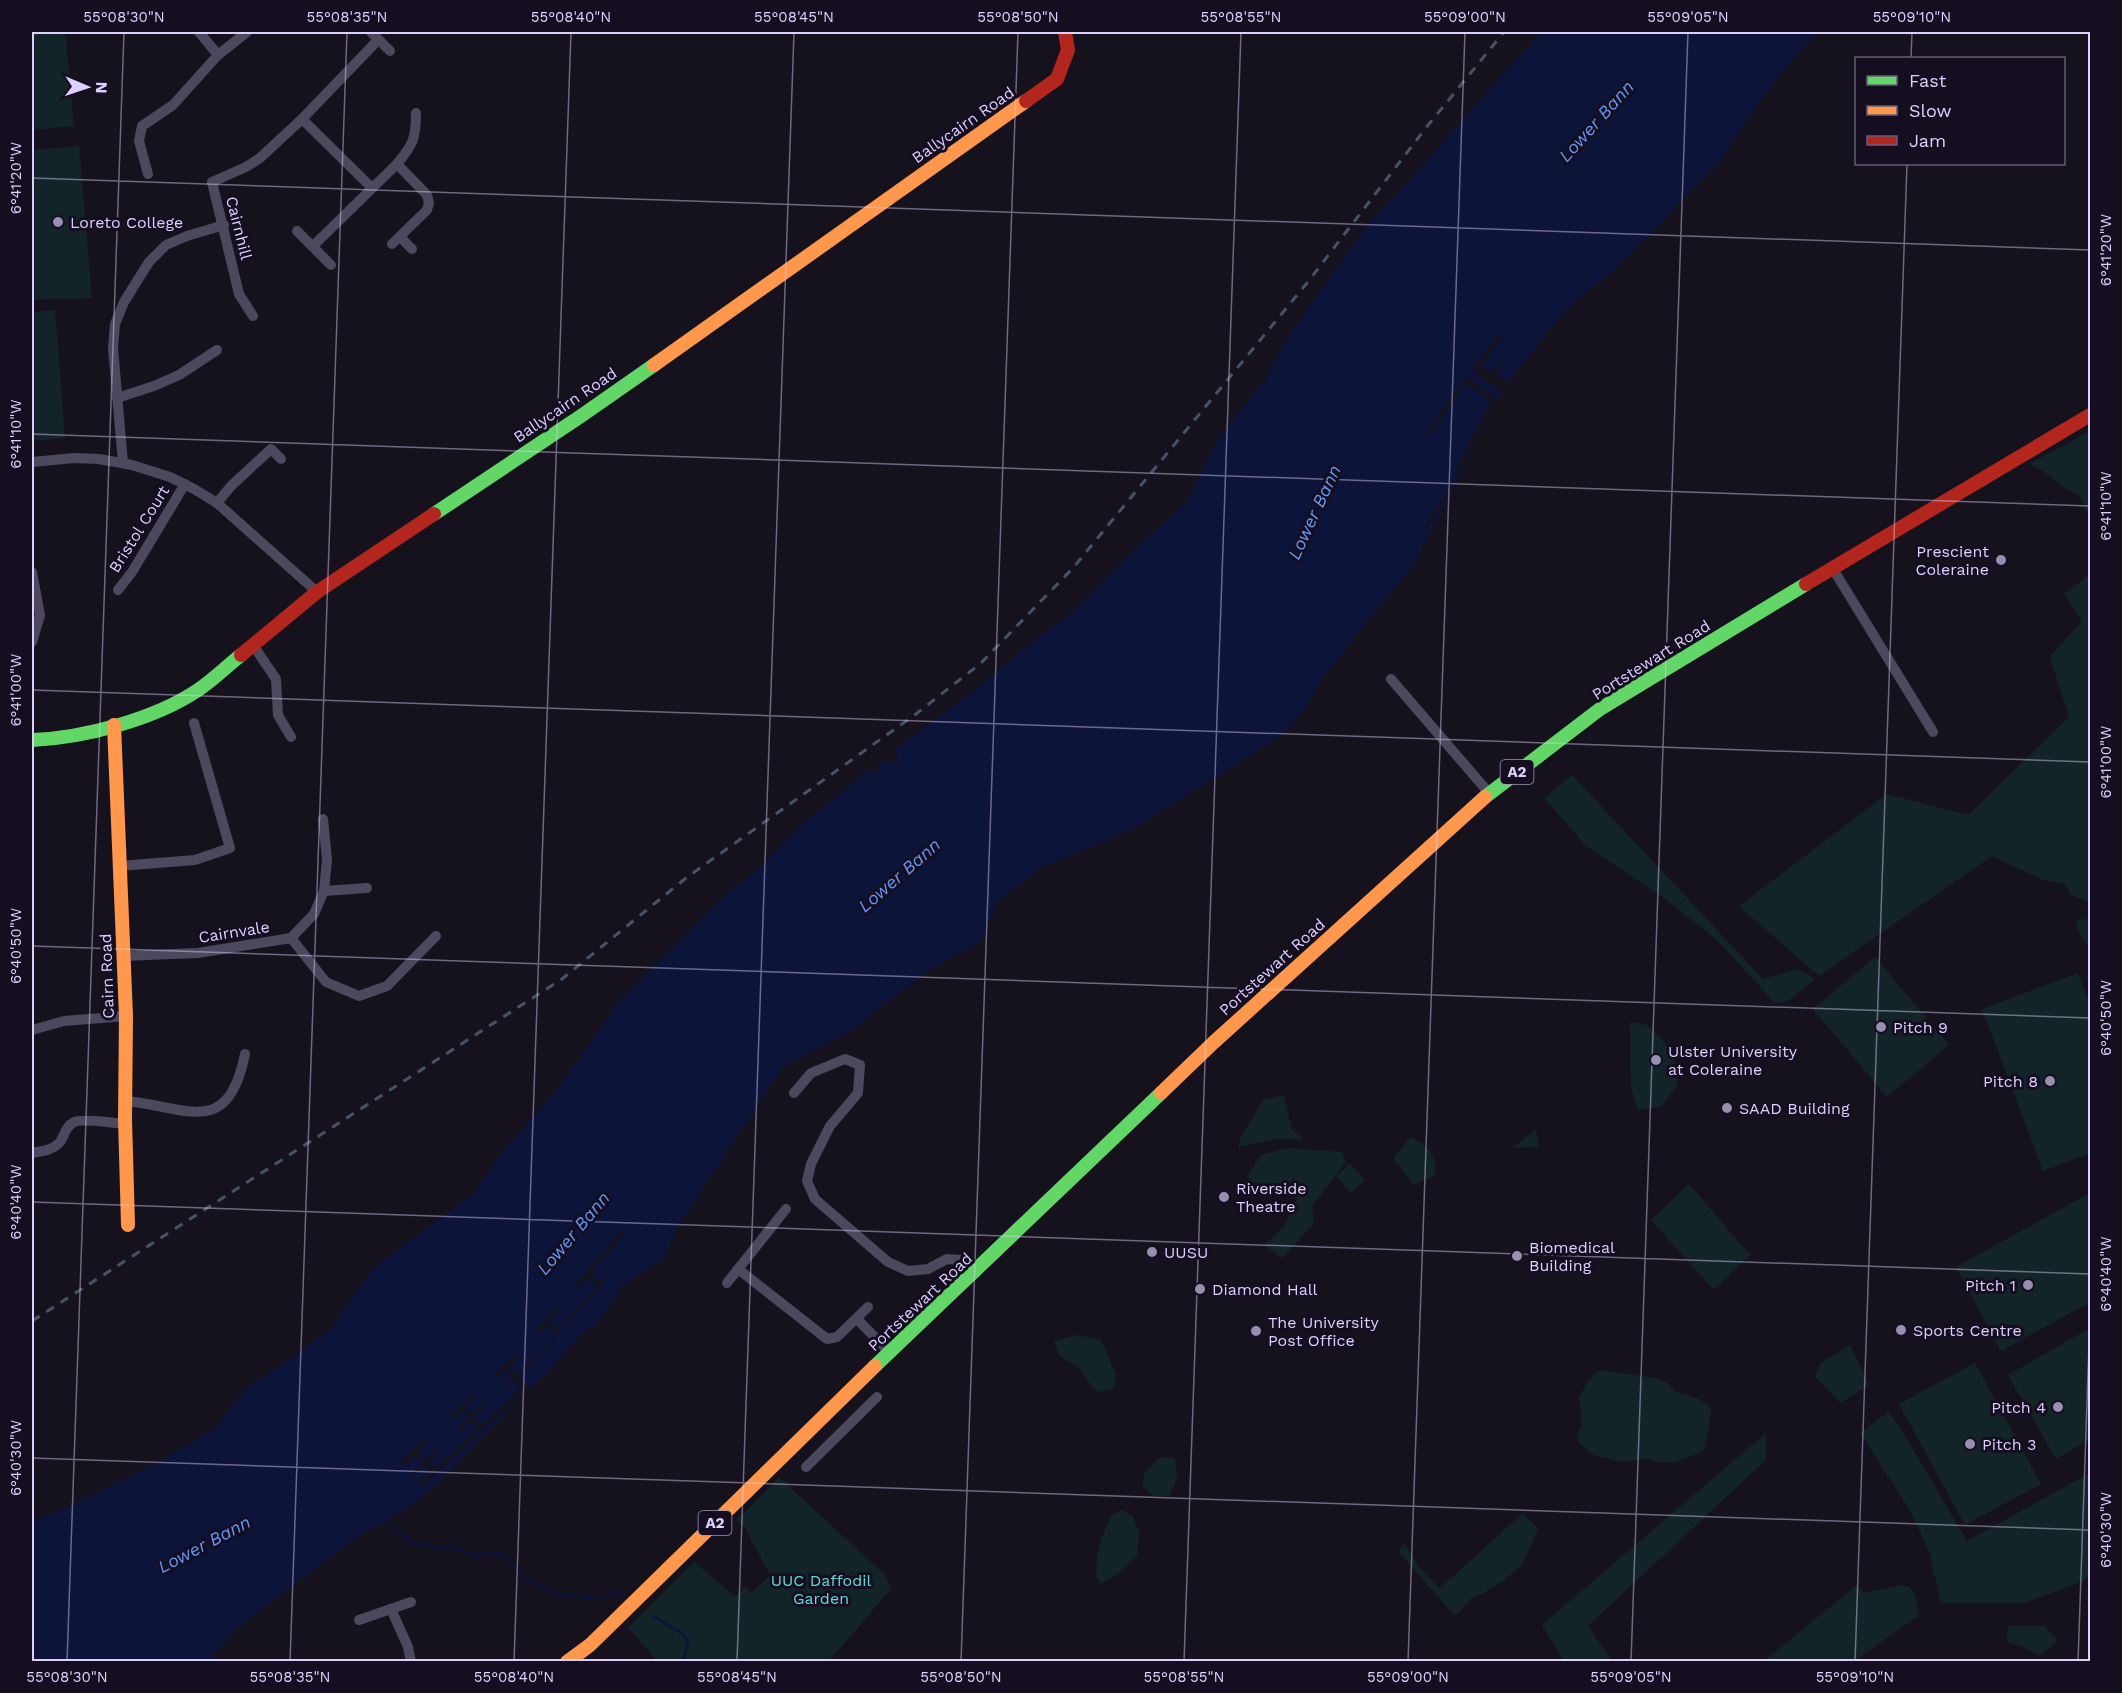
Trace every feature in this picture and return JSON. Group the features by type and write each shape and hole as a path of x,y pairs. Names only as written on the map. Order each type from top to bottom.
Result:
{"main road":[{"name":"Ballycairn Road","path":"32,740 57,739 147,717 198,690 317,592 581,416 1057,79 1067,60 1068,36 1065,32"},
{"name":"Portstewart Road","path":"567,1662 590,1646 890,1353 976,1273 1213,1043 1489,793 1600,709 2091,415"},
{"name":"Cairn Road","path":"114,725 126,1017 125,1124 128,1226"}],"street":[{"path":"199,32 218,55"},
{"path":"148,174 139,141 142,126 173,105 218,55 247,32"},
{"name":"Cairnhill","path":"254,316 239,294 212,182 260,158 302,118 374,36 390,51"},
{"path":"313,246 397,164 414,142 416,113"},
{"path":"302,118 372,188"},
{"path":"397,164 427,195 429,203 427,210 396,240 412,249"},
{"path":"123,463 113,348 115,324 124,302 149,262 166,245 224,225"},
{"path":"297,231 331,265"},
{"path":"117,398 179,375 218,350"},
{"path":"217,503 231,486 271,449 281,459"},
{"path":"32,462 74,458 99,459 123,463 170,477 217,503 317,592"},
{"name":"Bristol Court","path":"118,590 132,572 185,484"},
{"path":"1833,569 1933,732"},
{"path":"32,572 40,615 32,642"},
{"path":"253,645 276,678 278,715 291,737"},
{"path":"1391,680 1489,793"},
{"path":"120,866 195,860 230,848 194,723"},
{"name":"Cairnvale","path":"123,956 198,953 291,938 314,914 324,891 327,859 323,819"},
{"path":"324,891 367,888"},
{"path":"291,938 326,982 359,996 387,986 436,936"},
{"path":"32,1030 64,1021 126,1017"},
{"path":"125,1101 143,1102 180,1112 196,1113 212,1109 225,1101 236,1088 245,1054"},
{"path":"794,1093 811,1073 844,1059 860,1065 858,1094 830,1126 811,1164 807,1181 814,1199 888,1262 908,1271 928,1269 947,1259 960,1260 976,1273"},
{"path":"32,1153 57,1145 73,1122 85,1119 97,1123 125,1124"},
{"path":"727,1283 786,1209"},
{"path":"738,1269 823,1338 837,1337 868,1307"},
{"path":"856,1319 890,1353"},
{"path":"806,1467 877,1397"},
{"path":"359,1620 411,1602"},
{"path":"391,1609 408,1647 411,1662"}],"green space":[{"path":"32,32 65,32 74,126 32,130"},
{"path":"79,146 92,298 32,300 32,150"},
{"path":"55,310 65,438 32,441 32,312"},
{"path":"2090,431 2090,517 2080,496 2029,464"},
{"path":"2090,574 2090,902 2071,895 2065,884 2041,879 1992,856 1819,976 1739,906 1887,794 1968,815 2069,717 2050,657 2082,621 2064,594"},
{"path":"1572,775 1763,979 1798,969 1815,979 1789,1000 1775,1003 1717,940 1664,898 1585,845 1544,798"},
{"path":"2079,919 2090,920 2090,948 2076,926"},
{"name":"Pitch 9","path":"1875,957 1949,1045 1887,1097 1813,1009"},
{"name":"Pitch 8","path":"2078,973 2090,1005 2090,1153 2043,1171 1982,1009"},
{"path":"1630,1022 1647,1025 1665,1043 1680,1072 1676,1087 1662,1106 1638,1110 1631,1088"},
{"path":"1284,1095 1291,1128 1303,1139 1277,1139 1238,1147 1240,1139 1263,1100"},
{"path":"1536,1129 1539,1147 1512,1148"},
{"path":"1411,1137 1430,1152 1435,1169 1435,1176 1413,1185 1393,1158"},
{"path":"1287,1148 1342,1152 1346,1162 1312,1206 1314,1224 1282,1258 1264,1245 1283,1228 1297,1199 1284,1189 1253,1183 1247,1178 1261,1155"},
{"path":"1350,1163 1365,1180 1351,1193 1336,1176"},
{"path":"1689,1184 1750,1255 1714,1290 1651,1220"},
{"name":"Pitch 1","path":"2090,1193 2090,1302 2001,1351 1956,1267"},
{"name":"Pitch 4","path":"2090,1328 2090,1439 2056,1459 2008,1375"},
{"path":"1076,1335 1101,1340 1116,1374 1113,1389 1096,1392 1079,1368 1059,1355 1054,1341"},
{"path":"1850,1345 1869,1385 1840,1403 1815,1376 1821,1363"},
{"name":"Pitch 3","path":"1975,1363 2041,1484 1965,1525 1899,1404"},
{"path":"1601,1370 1666,1382 1676,1392 1699,1399 1709,1406 1711,1414 1705,1448 1699,1453 1672,1463 1647,1459 1622,1462 1594,1455 1579,1443 1577,1437 1582,1424 1579,1398 1593,1375"},
{"path":"1888,1412 1898,1424 1967,1541 2090,1473 2090,1575 2083,1581 2025,1603 1941,1603 1929,1551 1908,1507 1860,1433"},
{"path":"1766,1433 1766,1460 1588,1626 1612,1661 1564,1661 1542,1625"},
{"path":"1159,1458 1175,1459 1177,1479 1169,1496 1154,1496 1143,1487 1144,1474"},
{"name":"UUC Daffodil Garden","path":"779,1477 883,1573 892,1588 829,1661 657,1661 628,1627 694,1562 735,1596 745,1587 751,1593 770,1575 745,1528 737,1520"},
{"path":"1122,1510 1133,1516 1139,1534 1137,1556 1116,1575 1100,1584 1096,1576 1097,1557 1103,1534 1112,1515"},
{"path":"1523,1513 1538,1529 1523,1563 1507,1578 1484,1593 1471,1598 1458,1614 1453,1614 1398,1551 1405,1544 1420,1569 1440,1588"},
{"path":"1902,1585 1911,1588 1916,1597 1918,1616 1854,1661 1764,1661 1856,1586 1865,1593"},
{"path":"2008,1626 2045,1626 2058,1641 2040,1656 2024,1647 2007,1642"}],"water":[{"name":"Lower Bann","path":"1540,32 1817,32 1766,92 1720,161 1620,265 1569,307 1536,347 1479,426 1468,463 1413,565 1321,680 1305,709 1281,736 1135,828 1040,868 999,901 979,943 936,966 852,1030 783,1067 680,1223 663,1259 622,1286 598,1323 580,1335 549,1371 421,1499 349,1543 233,1631 211,1659 205,1662 32,1662 32,1520 53,1514 154,1464 213,1430 246,1389 330,1330 374,1267 474,1193 498,1157 559,1087 618,1003 724,896 756,871 795,830 867,771 879,771 878,761 899,761 895,749 974,691 1035,639 1072,613 1134,550 1188,501 1218,439 1264,381 1287,338 1365,228"}],"pier":[{"path":"1499,334 1503,337 1481,365 1492,373 1500,364 1502,365 1495,375 1508,383 1534,349 1536,351 1506,395 1472,370"},
{"path":"1467,377 1501,402 1499,405 1494,402 1467,456 1471,462 1470,465 1466,463 1428,530 1425,528 1460,467 1458,465 1491,401 1467,383 1429,436 1426,433"},
{"path":"622,1230 625,1233 590,1274 600,1282 605,1277 607,1279 519,1377 531,1390 507,1417 504,1414 524,1391 423,1486 420,1483 431,1472 424,1465 413,1476 411,1474 423,1463 415,1455 403,1466 400,1463 427,1438 429,1440 418,1452 426,1460 438,1449 439,1451 428,1462 435,1469 479,1428 472,1420 460,1430 458,1428 470,1418 462,1410 451,1420 449,1417 474,1394 476,1396 465,1407 472,1415 484,1404 486,1406 474,1417 482,1425 522,1387 515,1380 507,1387 505,1385 513,1378 506,1370 497,1377 494,1374 516,1355 519,1358 509,1367 517,1375 557,1333 547,1324 538,1335 535,1332 557,1307 559,1309 549,1321 559,1329 597,1286 588,1277 578,1288 575,1286"}],"waterway":[{"path":"385,1519 413,1543 457,1548 474,1556 502,1553 527,1579 555,1594 601,1599 617,1590 624,1595"},
{"path":"653,1616 680,1632 688,1640 683,1662"}],"railway":[{"path":"32,1321 562,979 686,878 916,714 981,663 1073,568 1307,283 1425,129 1504,32"}],"traffic: fast":[{"path":"434,514 654,365"},
{"path":"1485,797 1600,709 1806,584"},
{"path":"32,740 96,731 161,710 198,690 241,655"},
{"path":"875,1366 1161,1093"}],"traffic: slow":[{"path":"654,365 1026,101"},
{"path":"114,725 126,1016 125,1119 128,1225"},
{"path":"1161,1093 1213,1043 1485,797"},
{"path":"567,1662 590,1645 875,1366"}],"traffic: jam":[{"path":"1026,101 1057,79 1068,50 1065,32"},
{"path":"1806,584 2090,415"},
{"path":"241,655 317,592 434,514"}],"place":[{"name":"Loreto College","path":"58,222"},
{"name":"Prescient Coleraine","path":"2001,560"},
{"name":"Pitch 9","path":"1881,1027"},
{"name":"Ulster University at Coleraine","path":"1656,1060"},
{"name":"Pitch 8","path":"2050,1081"},
{"name":"SAAD Building","path":"1727,1108"},
{"name":"Riverside Theatre","path":"1224,1197"},
{"name":"UUSU","path":"1152,1252"},
{"name":"Biomedical Building","path":"1517,1256"},
{"name":"Pitch 1","path":"2028,1285"},
{"name":"Diamond Hall","path":"1200,1289"},
{"name":"Sports Centre","path":"1901,1330"},
{"name":"The University Post Office","path":"1256,1331"},
{"name":"Pitch 4","path":"2058,1407"},
{"name":"Pitch 3","path":"1970,1444"}]}
